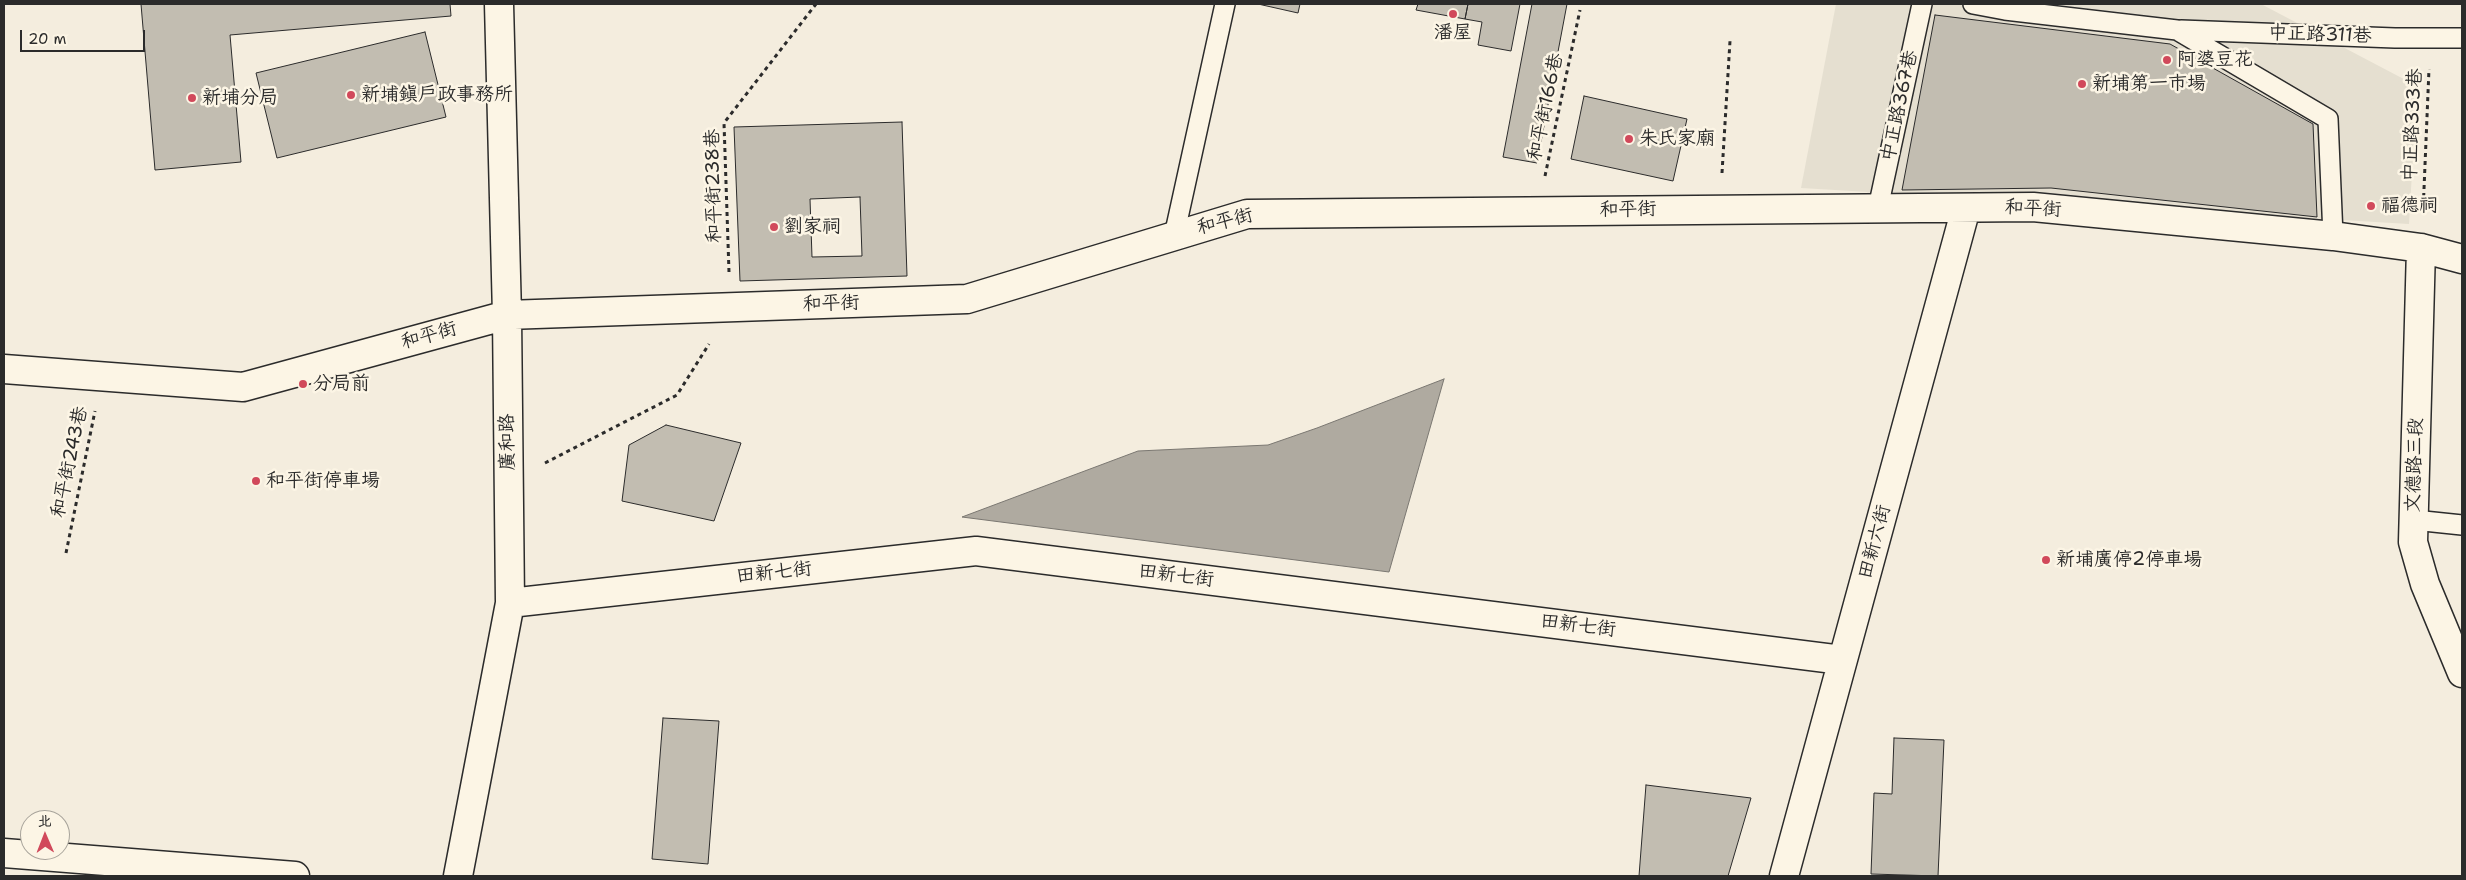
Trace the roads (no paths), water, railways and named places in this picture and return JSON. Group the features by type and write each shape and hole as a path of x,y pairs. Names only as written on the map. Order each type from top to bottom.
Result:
{"street":[{"name":"廣和路","path":"458,876 510,603 507,315 499,4"},
{"name":"田新六街","path":"1784,876 1966,208"},
{"name":"和平街","path":"4,369 243,387 507,315 967,299 1247,214 1538,210 2033,208 2333,236 2421,248 2462,259"},
{"name":"文德路三段","path":"2421,248 2413,542 2425,584 2462,673"},
{"name":"田新七街","path":"510,603 976,551 1842,660"},
{"path":"4,853 295,876"}],"lane":[{"path":"1174,236 1226,4"},
{"name":"中正路367巷","path":"1878,208 1922,4"},
{"path":"1973,4 2177,30 2328,118 2333,236"},
{"name":"中正路311巷","path":"2177,30 2394,38 2462,38"},
{"path":"2414,520 2462,525"}],"place":[{"name":"潘屋","path":"1453,14"},
{"name":"阿婆豆花","path":"2167,60"},
{"name":"新埔第一市場","path":"2082,84"},
{"name":"新埔鎮戶政事務所","path":"351,95"},
{"name":"新埔分局","path":"192,98"},
{"name":"朱氏家廟","path":"1629,139"},
{"name":"福德祠","path":"2371,206"},
{"name":"劉家祠","path":"774,227"},
{"name":"分局前","path":"303,384"},
{"name":"和平街停車場","path":"256,481"},
{"name":"新埔廣停2停車場","path":"2046,560"}]}
